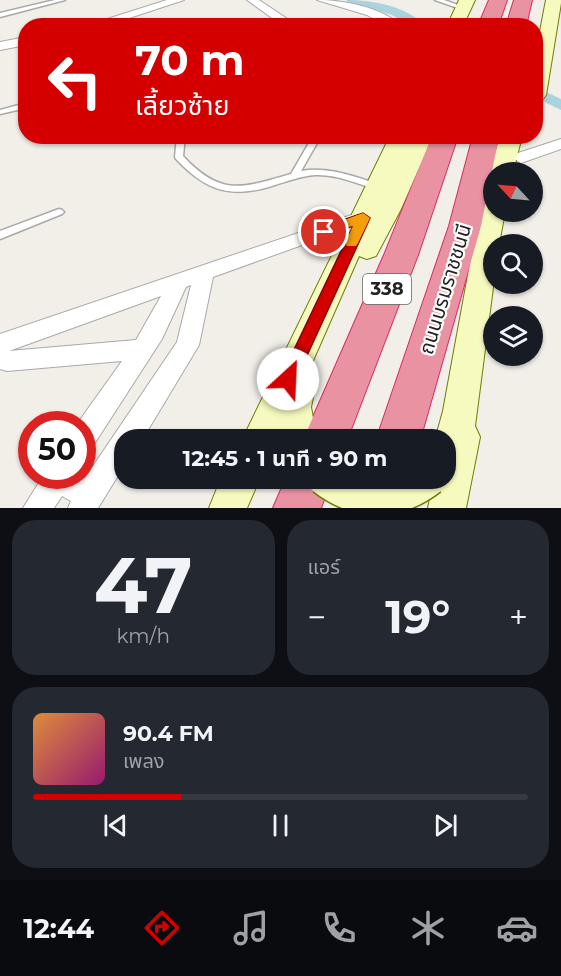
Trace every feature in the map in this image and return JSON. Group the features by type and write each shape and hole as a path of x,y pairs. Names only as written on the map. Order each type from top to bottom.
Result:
{"highway":[{"path":"491,18 498,0"},
{"path":"518,18 523,0"},
{"name":"338","path":"330,429 401,255 442,144"},
{"name":"ถนนบรมราชชนนี","path":"401,429 465,226 484,144"},
{"path":"297,508 305,489"},
{"path":"377,508 383,489"}],"main road":[{"path":"475,18 483,0"},
{"path":"544,0 548,37"},
{"path":"543,60 554,0"},
{"path":"458,18 465,4"},
{"name":"338","path":"265,429 397,144"},
{"path":"295,429 294,406 299,380 389,209 418,144"},
{"path":"504,162 509,144"},
{"path":"455,429 478,281 491,222"},
{"path":"447,508 493,294"},
{"path":"228,508 236,489"},
{"path":"341,489 349,493 390,498 408,494 415,489"}],"street":[{"path":"117,18 179,0"},
{"path":"252,0 280,18"},
{"path":"322,0 371,13 381,18"},
{"path":"140,11 143,18"},
{"path":"0,46 18,43"},
{"path":"522,156 561,144"},
{"path":"2,359 25,337 363,218"},
{"path":"134,429 188,345 204,274"},
{"path":"96,419 154,332 178,283"},
{"path":"2,359 142,349"},
{"path":"71,489 86,502 114,459"},
{"path":"37,508 50,489"}],"lane":[{"path":"0,15 62,0"},
{"path":"438,0 465,4"},
{"path":"0,112 18,107"},
{"path":"180,144 179,157 190,169 217,188 242,191 294,176 318,172 335,174 378,187"},
{"path":"294,176 312,144"},
{"path":"0,235 59,212"}],"waterway":[{"path":"352,0 396,12 406,18"},
{"path":"543,96 561,105"}],"slow traffic":[{"path":"348,223 363,218 352,243"}],"route":[{"path":"288,379 363,218 324,232"}]}
